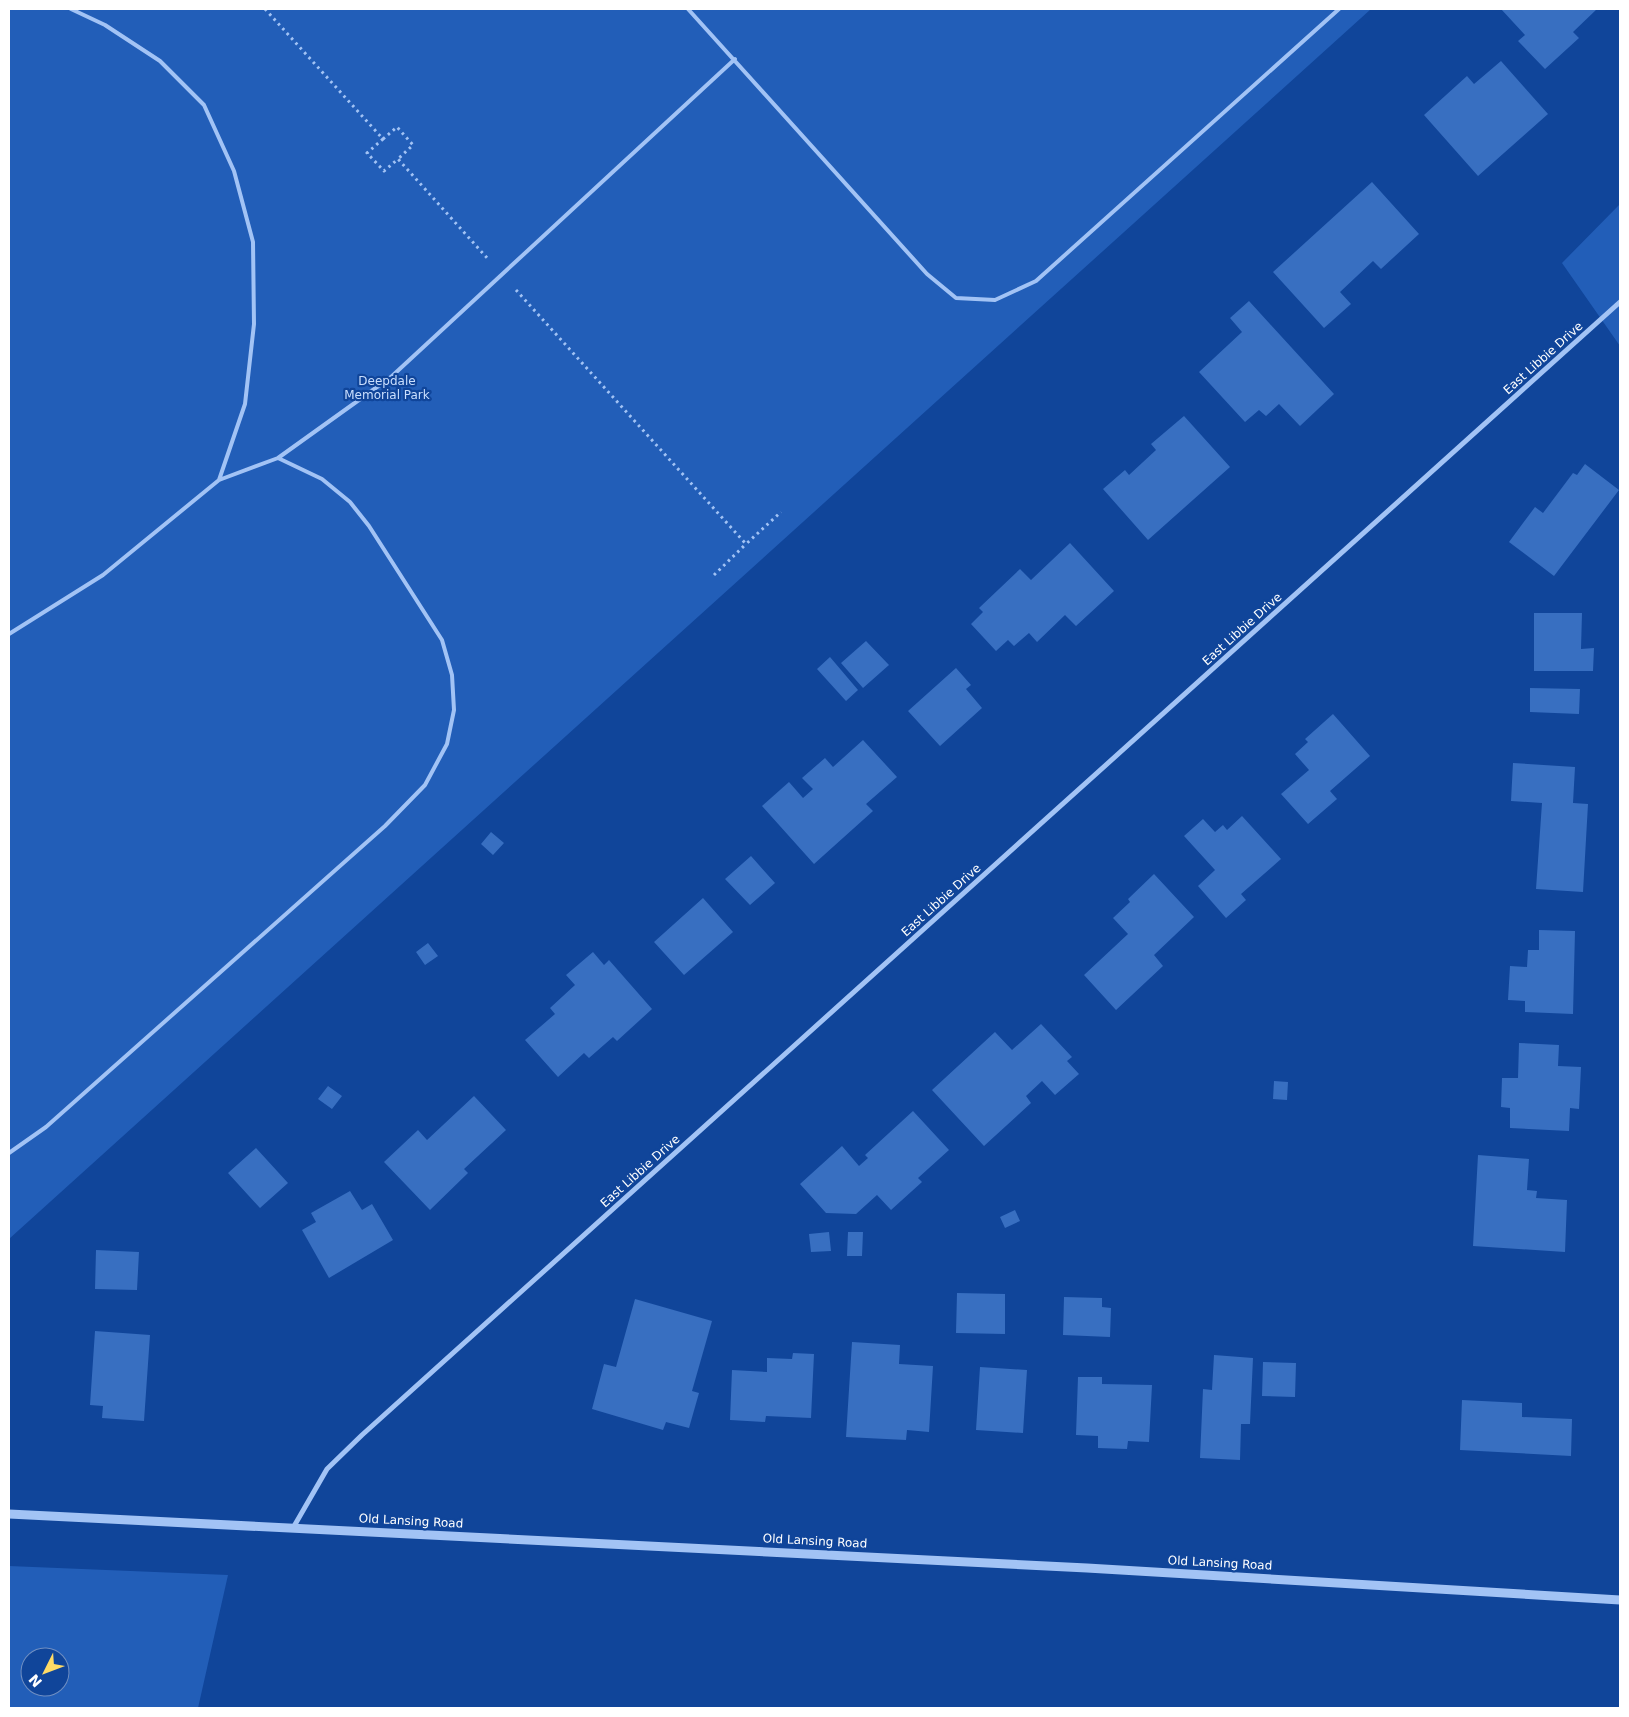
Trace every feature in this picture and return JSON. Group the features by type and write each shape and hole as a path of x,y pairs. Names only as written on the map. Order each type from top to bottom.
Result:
{"street":[{"name":"East Libbie Drive","path":"293,1528 327,1469 362,1435 1620,302"},
{"name":"Old Lansing Road","path":"9,1514 1087,1568 1620,1600"}],"lane":[{"path":"71,9 105,25 160,61 204,105 234,171 253,242 254,324 245,404 219,480"},
{"path":"688,9 928,274 956,298 995,300 1036,281 1339,9"},
{"path":"9,634 103,575 219,480 278,458 391,377 735,60"},
{"path":"9,1153 46,1127 385,826 425,785 447,744 454,710 452,675 442,640 369,526 350,502 322,480 278,458"}],"path":[{"path":"383,139 397,127 413,145 398,159"},
{"path":"714,575 746,544"}],"green space":[{"name":"Deepdale Memorial Park","path":"9,9 1371,9 9,1239"},
{"path":"1620,204 1620,346 1562,263"},
{"path":"9,1566 228,1575 198,1708 9,1708"}],"building":[{"path":"1501,9 1597,9 1573,32 1579,38 1545,69 1518,41 1525,35"},
{"path":"1501,61 1548,114 1478,176 1424,115 1467,76 1474,84"},
{"path":"1372,182 1419,234 1381,269 1373,261 1340,292 1351,304 1324,328 1273,272"},
{"path":"1249,301 1334,394 1300,426 1279,404 1266,416 1259,410 1245,422 1199,372 1242,332 1230,318"},
{"path":"1184,416 1230,467 1148,540 1103,489 1125,470 1129,475 1156,450 1151,444"},
{"path":"1585,464 1619,490 1554,576 1509,542 1535,507 1543,513 1573,473 1577,475"},
{"path":"1070,543 1114,591 1076,626 1065,615 1037,642 1029,633 1014,646 1008,640 996,651 971,624 983,612 979,608 1020,569 1031,580"},
{"path":"1534,613 1582,613 1581,649 1594,648 1593,671 1534,671"},
{"path":"866,641 889,665 863,688 841,663"},
{"path":"830,657 858,690 846,701 817,669"},
{"path":"956,668 971,685 966,689 982,708 940,746 908,711"},
{"path":"1530,688 1580,689 1579,714 1530,712"},
{"path":"1333,714 1370,756 1330,791 1337,799 1308,824 1281,794 1309,770 1295,754 1308,742 1305,739"},
{"path":"863,740 897,777 866,804 873,811 814,864 762,806 789,782 803,798 813,789 802,778 825,758 833,767"},
{"path":"1513,763 1575,767 1573,803 1588,804 1583,892 1536,889 1542,803 1511,801"},
{"path":"1242,816 1281,859 1241,894 1246,900 1226,918 1198,886 1215,870 1184,836 1203,819 1215,832 1223,825 1227,830"},
{"path":"491,832 504,843 493,855 481,844"},
{"path":"751,856 775,883 750,905 725,879"},
{"path":"1154,874 1194,917 1154,955 1163,966 1116,1010 1084,975 1128,934 1113,918 1130,902 1128,899"},
{"path":"703,898 733,932 684,975 654,942"},
{"path":"1539,930 1575,931 1573,1014 1525,1012 1525,1001 1508,1000 1510,966 1527,967 1528,950 1539,950"},
{"path":"428,943 438,956 425,965 416,952"},
{"path":"593,952 604,965 609,960 652,1009 617,1041 613,1037 589,1058 584,1053 558,1077 525,1040 555,1014 550,1008 575,985 566,975"},
{"path":"1041,1024 1072,1057 1067,1061 1079,1074 1055,1095 1042,1081 1026,1096 1031,1103 984,1146 932,1090 995,1032 1012,1050"},
{"path":"1519,1043 1559,1045 1558,1066 1581,1067 1579,1109 1570,1108 1569,1131 1510,1128 1510,1108 1501,1107 1502,1078 1518,1078"},
{"path":"1274,1081 1288,1082 1287,1100 1273,1099"},
{"path":"328,1086 342,1096 332,1109 318,1099"},
{"path":"474,1096 506,1130 464,1169 468,1173 430,1210 384,1162 418,1130 427,1140"},
{"path":"913,1111 949,1150 918,1178 922,1182 891,1210 877,1195 856,1214 826,1213 800,1184 842,1146 859,1166 868,1158 865,1155"},
{"path":"256,1148 288,1183 260,1208 228,1173"},
{"path":"1478,1155 1529,1159 1527,1190 1537,1191 1536,1198 1567,1200 1565,1252 1473,1246"},
{"path":"350,1191 362,1210 372,1204 393,1240 329,1278 302,1230 316,1222 311,1213"},
{"path":"1015,1210 1020,1221 1005,1228 1000,1217"},
{"path":"829,1232 831,1251 811,1252 809,1234"},
{"path":"848,1232 863,1232 862,1256 847,1256"},
{"path":"96,1250 139,1252 137,1290 95,1289"},
{"path":"957,1293 1005,1294 1005,1334 956,1333"},
{"path":"1064,1297 1102,1298 1102,1307 1111,1308 1110,1337 1063,1335"},
{"path":"635,1299 712,1321 692,1391 699,1393 689,1428 666,1422 663,1430 592,1409 604,1364 616,1367"},
{"path":"95,1331 150,1335 144,1421 102,1418 103,1406 90,1405"},
{"path":"852,1342 900,1345 899,1364 933,1366 929,1432 907,1430 906,1440 846,1437"},
{"path":"793,1353 814,1354 811,1418 766,1416 765,1422 730,1420 732,1370 767,1372 767,1358 792,1359"},
{"path":"1214,1355 1253,1358 1250,1424 1241,1424 1240,1460 1200,1458 1203,1389 1212,1390"},
{"path":"1263,1362 1296,1363 1295,1397 1262,1396"},
{"path":"980,1367 1027,1370 1023,1433 976,1430"},
{"path":"1078,1377 1102,1377 1102,1384 1152,1385 1149,1442 1128,1441 1127,1449 1098,1448 1098,1436 1076,1435"},
{"path":"1462,1400 1522,1403 1522,1417 1572,1419 1571,1456 1460,1450"}]}
